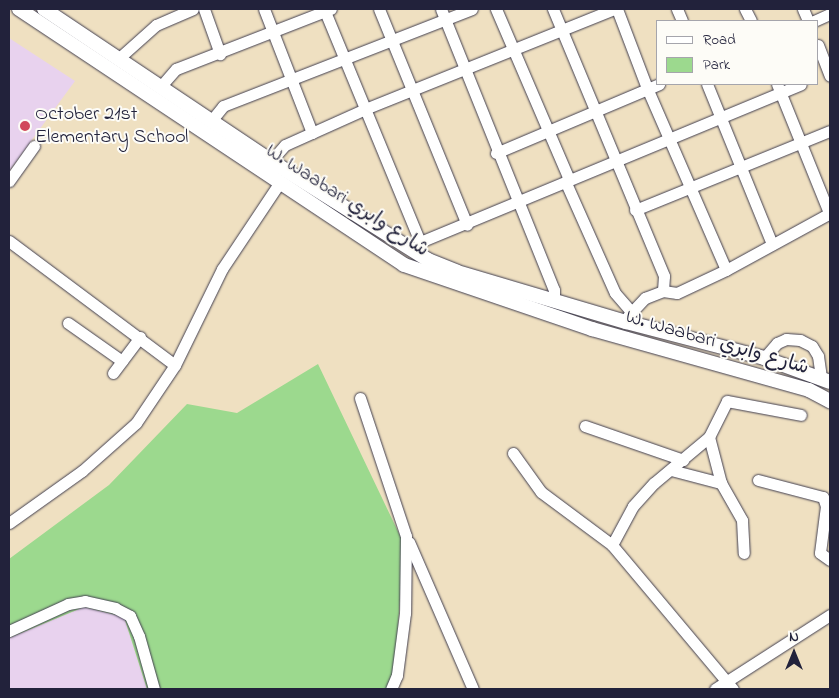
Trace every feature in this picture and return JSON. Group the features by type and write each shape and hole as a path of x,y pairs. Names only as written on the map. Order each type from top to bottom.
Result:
{"main road":[{"name":"W. Waabari شارع وابري","path":"18,9 404,265 422,273 592,329 810,390 830,400"},
{"name":"W. Waabari شارع وابري","path":"48,10 271,161 457,272 554,300 628,316 764,358 826,380"}],"street":[{"path":"118,59 156,25 193,9"},
{"path":"204,9 220,54"},
{"path":"264,9 312,133"},
{"path":"379,9 466,225"},
{"path":"211,121 223,106 393,40 443,14 472,9"},
{"path":"496,9 568,177 566,184 615,292 628,316 645,298 663,291 677,293 726,270 830,214 800,144 779,88"},
{"path":"553,9 664,276 663,291"},
{"path":"271,161 284,145 365,109 615,9 726,270"},
{"path":"161,86 176,69 220,54 327,10 417,247 517,203 566,184 668,137 722,118 779,88 796,85"},
{"path":"443,14 466,68 496,153 554,290 554,300"},
{"path":"816,20 830,14"},
{"path":"819,48 827,74"},
{"path":"496,153 548,129 656,85"},
{"path":"708,85 772,244"},
{"path":"635,210 830,131"},
{"path":"9,181 34,146"},
{"path":"9,523 82,471 122,438 175,365 222,269 280,182"},
{"path":"9,241 175,365"},
{"path":"68,323 122,361"},
{"path":"113,373 140,337"},
{"path":"764,358 777,342 786,339 800,340 812,346 818,356 826,380"},
{"path":"360,398 406,536 473,689"},
{"path":"612,545 633,506 709,437 722,406 731,400 801,414"},
{"path":"585,426 683,460"},
{"path":"709,437 721,483 742,520 744,553"},
{"path":"513,453 541,492 612,545 730,685"},
{"path":"671,470 721,483"},
{"path":"758,480 823,497 826,506 820,553 830,560"},
{"path":"391,689 397,675 405,613 406,536"},
{"path":"9,631 68,604 86,601 115,608 130,616 139,636 154,689"},
{"path":"714,689 730,685 830,615"}],"shaded area":[{"name":"October 21st Elementary School","path":"9,38 75,81 9,171"},
{"path":"84,607 124,617 147,689 9,689 9,638"}],"green space":[{"path":"318,364 404,544 394,682 387,689 147,689 124,617 84,607 9,638 9,559 109,485 187,404 237,413"}],"place":[{"name":"October 21st Elementary School","path":"25,126"}]}
